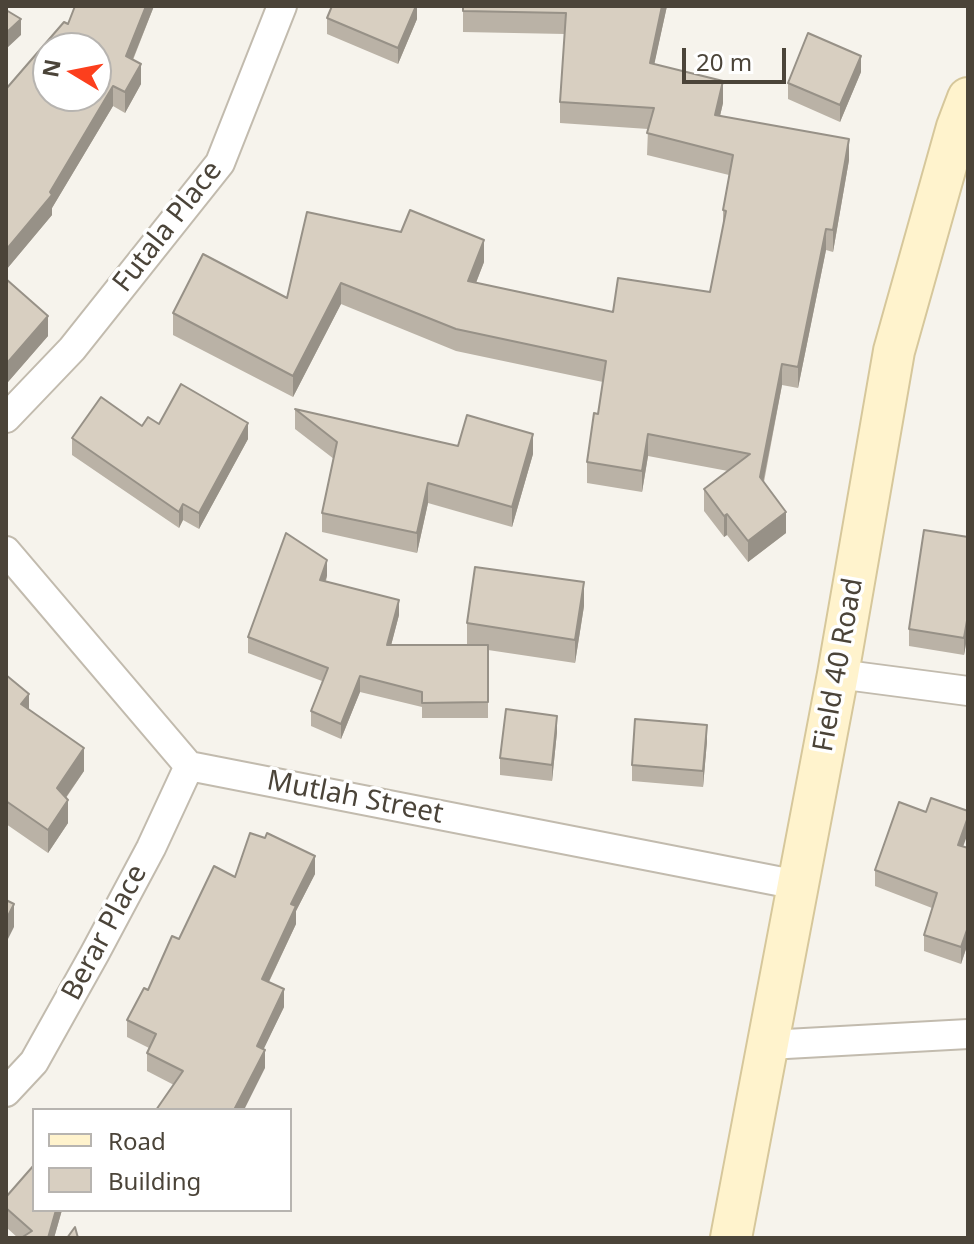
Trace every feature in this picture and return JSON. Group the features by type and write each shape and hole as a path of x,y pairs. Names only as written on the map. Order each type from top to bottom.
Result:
{"street":[{"name":"Futala Place","path":"6,418 72,349 220,163 282,6"},
{"name":"Field 40 Road","path":"731,1238 838,674 894,351 957,127 968,98"},
{"path":"6,551 189,766"},
{"path":"838,674 968,691"},
{"name":"Mutlah Street","path":"189,766 798,885"},
{"name":"Berar Place","path":"6,1092 34,1062 151,848 189,766"},
{"path":"768,1045 968,1034"}],"building":[{"path":"75,6 146,6 126,56 141,64 125,92 112,88 112,32 55,32 64,22 68,24"},
{"path":"332,6 416,6 398,48 327,18"},
{"path":"463,6 662,6 650,63 723,81 715,115 849,139 833,230 826,229 798,367 782,364 760,477 786,512 748,541 704,489 750,454 648,434 642,471 587,462 606,361 456,329 341,283 293,376 173,313 203,254 287,298 307,212 401,232 410,210 484,240 468,281 613,312 618,278 710,292 733,155 647,133 654,108 560,102 566,13 463,11"},
{"path":"6,10 21,19 6,33"},
{"path":"808,33 861,56 840,105 788,83"},
{"path":"32,59 32,112 98,112 50,192 52,195 6,250 6,89"},
{"path":"6,279 48,316 8,362 6,360"},
{"path":"181,384 248,423 199,513 183,504 179,512 72,438 101,397 142,426 148,417 159,424"},
{"path":"295,409 458,446 467,415 533,434 512,507 428,483 417,533 322,513 337,442"},
{"path":"924,530 968,537 968,615 964,638 909,629"},
{"path":"286,533 327,560 320,580 399,600 387,645 488,645 488,702 422,703 422,692 360,676 341,724 311,711 328,668 248,637"},
{"path":"475,567 584,582 575,640 467,623"},
{"path":"6,675 29,694 21,704 84,748 57,788 68,800 48,830 6,801"},
{"path":"506,709 557,716 552,765 500,758"},
{"path":"635,719 707,725 703,771 632,765"},
{"path":"931,798 968,811 958,845 968,848 968,927 961,947 924,935 937,893 875,870 899,802 926,812"},
{"path":"250,833 265,838 267,833 315,856 291,904 296,906 262,979 284,989 257,1046 265,1050 235,1108 157,1108 183,1071 147,1053 156,1034 127,1020 144,988 148,990 172,936 179,939 214,866 235,877"},
{"path":"6,900 14,904 6,920"},
{"path":"32,1167 32,1212 55,1212 48,1238 21,1238 32,1231 6,1208 6,1197"},
{"path":"75,1227 78,1238 67,1238"}]}
